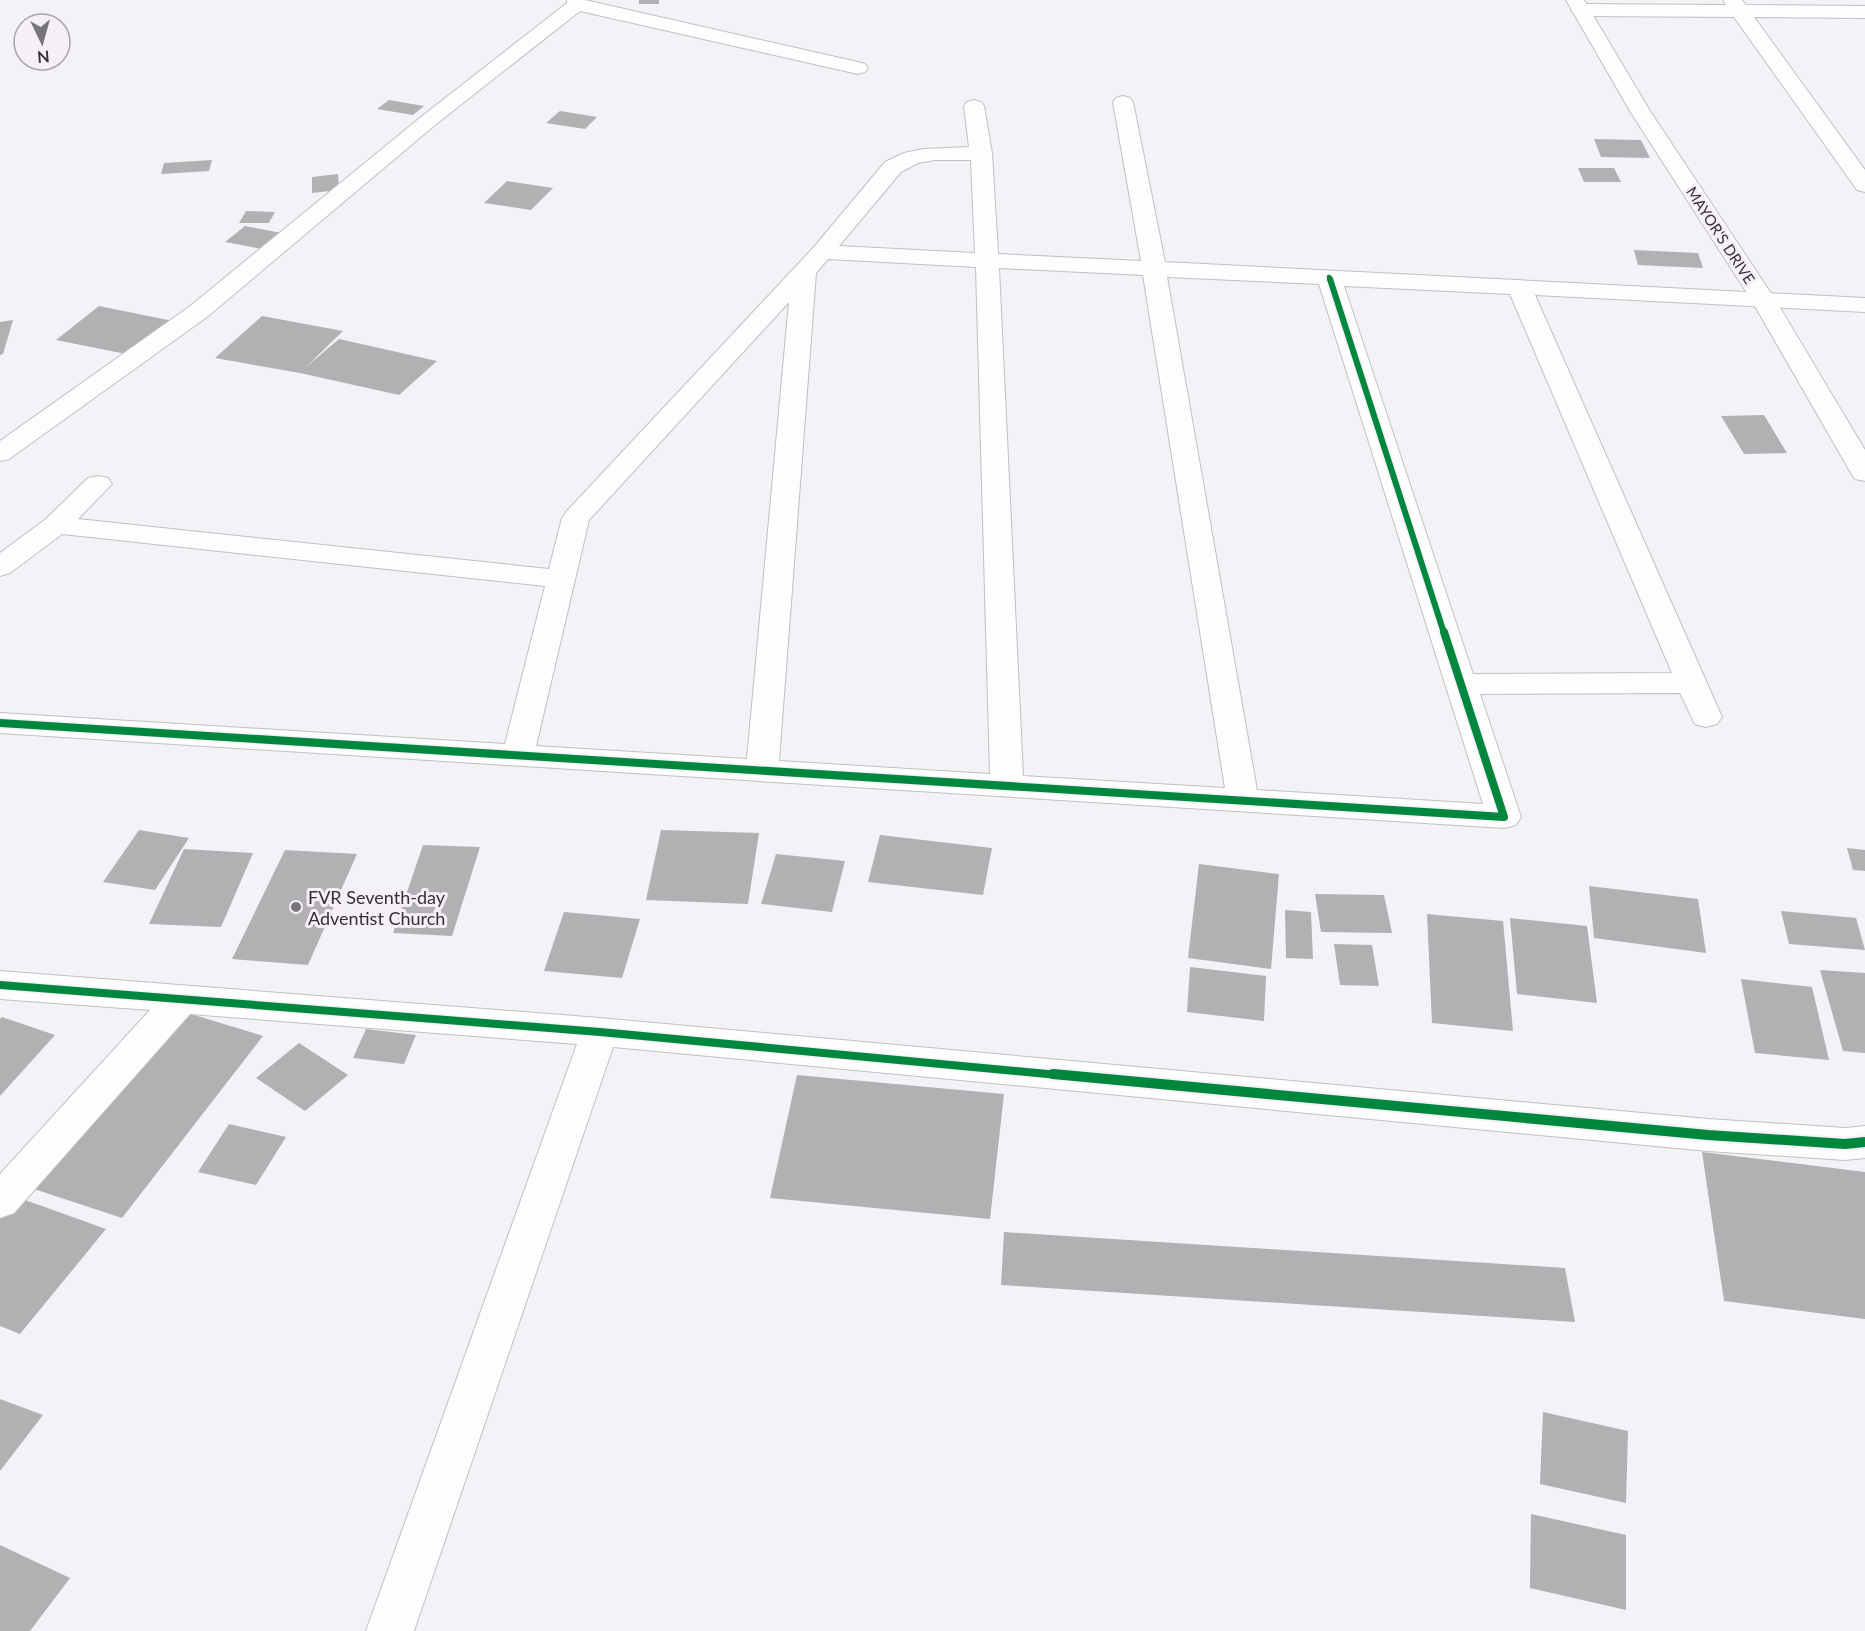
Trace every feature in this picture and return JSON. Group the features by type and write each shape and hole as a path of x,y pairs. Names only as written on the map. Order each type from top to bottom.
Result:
{"street":[{"path":"0,453 198,312 428,121 576,3 858,68"},
{"path":"1578,5 1735,5 1865,12"},
{"name":"MAYOR'S DRIVE","path":"1578,5 1640,111 1764,301 1865,472"},
{"path":"1735,5 1865,185"},
{"path":"1123,102 1154,268 1243,801"},
{"path":"974,106 981,153 987,260 1007,786"},
{"path":"518,756 576,518 813,262 893,167 903,159 981,153"},
{"path":"813,262 987,260 1865,305"},
{"path":"762,771 813,262"},
{"path":"0,723 1504,817 1329,277"},
{"path":"1519,286 1706,717"},
{"path":"0,567 56,525 98,484"},
{"path":"56,525 561,579"},
{"path":"1460,684 1690,683"},
{"path":"0,985 600,1032 1708,1135 1845,1144 1865,1142"},
{"path":"0,1201 183,998"},
{"path":"390,1631 600,1032"}],"building":[{"path":"639,0 659,0 659,4 639,4"},
{"path":"389,100 424,106 413,115 377,109"},
{"path":"560,111 597,117 585,129 546,123"},
{"path":"1594,139 1641,140 1650,158 1601,157"},
{"path":"212,160 209,171 161,174 164,163"},
{"path":"1578,168 1614,168 1621,182 1584,182"},
{"path":"338,174 339,190 312,193 312,177"},
{"path":"507,181 553,188 531,210 484,203"},
{"path":"246,211 275,212 269,223 239,223"},
{"path":"245,226 282,233 262,249 225,242"},
{"path":"1634,250 1698,253 1703,268 1638,265"},
{"path":"99,306 173,321 131,355 56,340"},
{"path":"262,316 343,331 306,367 339,339 437,361 399,395 300,373 215,358"},
{"path":"13,320 3,354 0,355 0,322"},
{"path":"1764,415 1787,453 1744,454 1721,416"},
{"path":"139,830 189,838 155,890 103,882"},
{"path":"661,830 759,833 748,904 646,900"},
{"path":"880,835 992,848 983,895 868,882"},
{"path":"423,845 480,847 452,936 393,933"},
{"path":"1847,848 1865,850 1865,871 1853,870"},
{"path":"184,849 253,853 221,927 149,924"},
{"name":"FVR Seventh-day Adventist Church","path":"285,850 357,854 308,965 232,959"},
{"path":"776,854 845,861 832,912 761,904"},
{"path":"1199,864 1279,874 1271,969 1188,958"},
{"path":"1589,886 1698,899 1706,953 1594,938"},
{"path":"1315,894 1384,895 1392,933 1321,932"},
{"path":"1285,910 1311,912 1313,959 1286,958"},
{"path":"1781,911 1856,918 1865,950 1789,944"},
{"path":"564,912 640,919 622,978 544,971"},
{"path":"1427,914 1503,921 1513,1031 1432,1023"},
{"path":"1510,918 1587,926 1597,1003 1517,994"},
{"path":"1334,944 1372,945 1379,986 1340,985"},
{"path":"1190,967 1266,976 1264,1021 1187,1012"},
{"path":"1820,970 1865,973 1865,1053 1843,1051"},
{"path":"1741,979 1812,987 1829,1060 1755,1053"},
{"path":"178,1010 263,1036 122,1218 31,1188"},
{"path":"2,1017 55,1035 0,1096 0,1019"},
{"path":"366,1029 416,1035 404,1064 353,1058"},
{"path":"299,1043 348,1075 305,1111 256,1078"},
{"path":"797,1075 1004,1094 990,1219 770,1198"},
{"path":"229,1124 286,1137 256,1185 198,1172"},
{"path":"1702,1152 1865,1172 1865,1319 1724,1301"},
{"path":"14,1196 106,1229 20,1334 0,1326 0,1212"},
{"path":"1004,1232 1565,1268 1575,1322 1001,1285"},
{"path":"0,1399 43,1415 0,1471"},
{"path":"1543,1412 1628,1431 1626,1503 1540,1484"},
{"path":"1531,1514 1626,1535 1626,1610 1530,1588"},
{"path":"0,1545 70,1578 30,1631 0,1631"}],"cycle path":[{"path":"0,723 1504,817 1329,277"},
{"path":"0,985 600,1032 1708,1135 1845,1144 1865,1142"}],"place":[{"name":"FVR Seventh-day Adventist Church","path":"296,907"}]}
